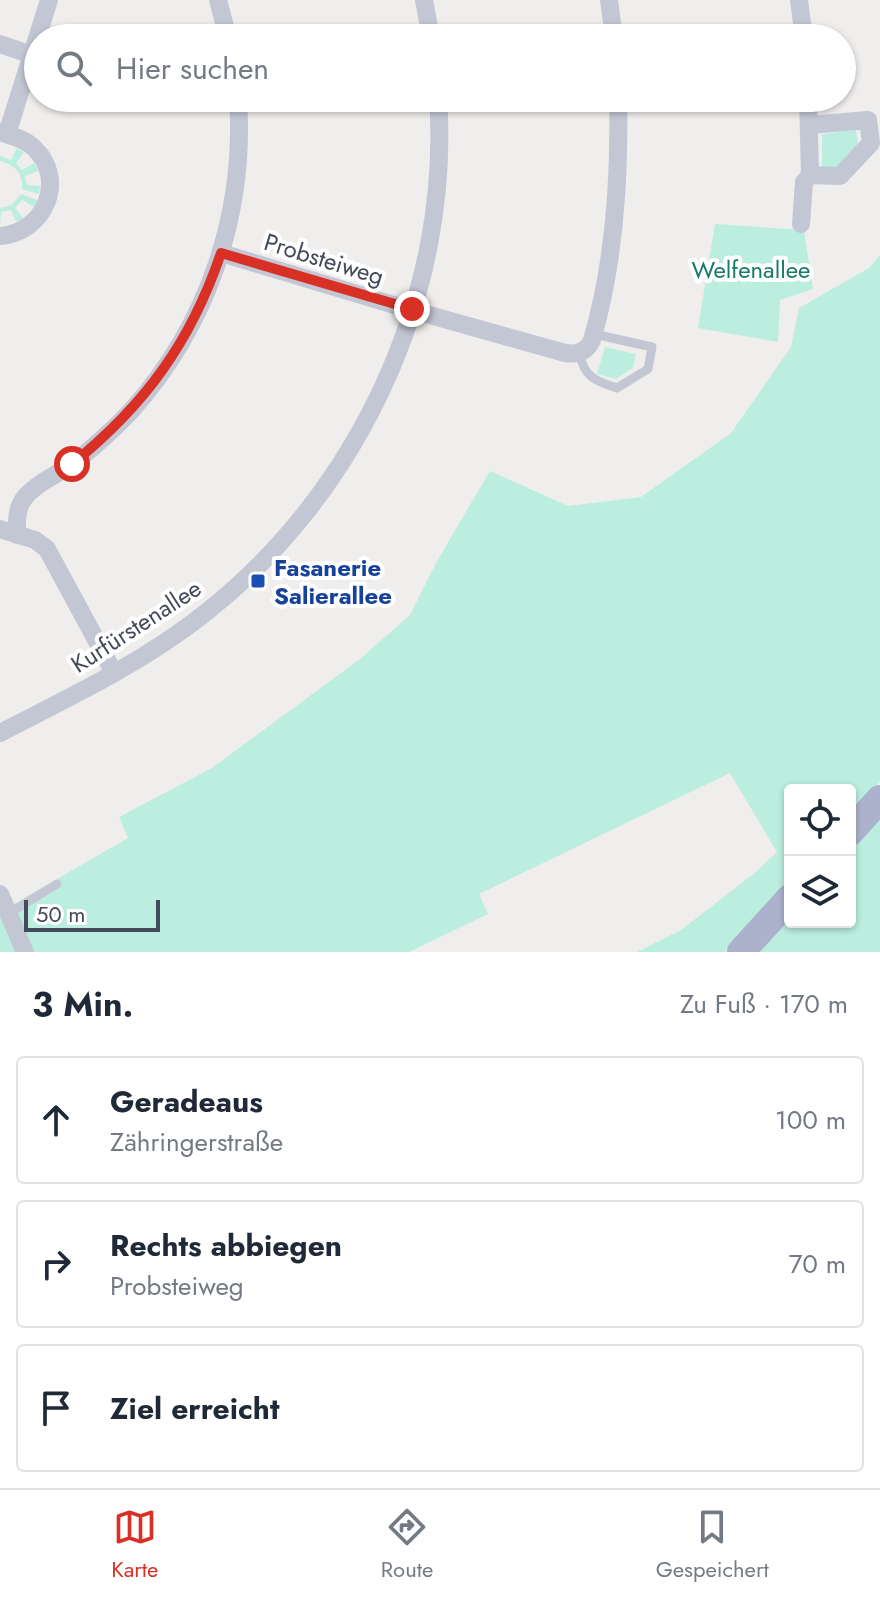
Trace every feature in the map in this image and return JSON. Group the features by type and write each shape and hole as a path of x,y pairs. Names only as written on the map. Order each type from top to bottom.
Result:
{"main road":[{"path":"856,825 880,799"},
{"path":"741,952 784,905"}],"street":[{"path":"42,24 49,0"},
{"path":"218,0 224,24"},
{"path":"424,0 428,24"},
{"path":"609,0 612,24"},
{"path":"799,0 802,24"},
{"path":"0,44 24,52"},
{"path":"0,236 17,233 35,222 50,192 49,176 40,154 26,142 4,133 24,77"},
{"path":"114,673 51,554 40,543 8,532 25,497 72,464 115,427 160,375 194,320 221,253 236,181 238,112"},
{"name":"Kurfürstenallee","path":"0,733 114,673 216,605 264,560 299,521 336,471 368,417 397,354 424,267 434,208 438,112"},
{"path":"412,309 565,353 580,353 589,346 594,334 615,220 618,112"},
{"path":"801,224 804,182 810,175 809,112"},
{"path":"810,125 868,120 871,143 840,176 810,175"},
{"name":"Probsteiweg","path":"221,253 412,309"},
{"path":"0,894 25,952"}],"lane":[{"path":"580,353 581,366 592,380 617,388 648,369 652,347 594,334"},
{"path":"8,914 57,884"}],"green space":[{"path":"856,130 858,144 836,168 822,167 822,134"},
{"path":"17,148 24,152 16,163 22,170 34,163 38,171 25,176 27,185 40,186 39,194 22,189 17,170 0,161 0,156 11,160"},
{"path":"21,194 37,200 34,207 22,200 15,208 23,218 16,222 11,210 1,212 0,226 0,208 11,205"},
{"name":"Welfenallee","path":"715,224 804,230 813,289 780,300 778,342 698,328"},
{"path":"880,255 880,782 856,808 856,784 784,784 784,888 725,952 637,952 681,930 777,852 730,773 479,894 488,914 409,952 0,952 0,912 128,838 119,817 212,768 360,659 410,615 436,563 490,471 568,506 641,497 731,433 791,347 799,308 869,268"},
{"path":"605,347 636,354 633,368 616,379 597,374"},
{"path":"880,816 880,952 760,952 784,925 784,928 856,928 856,843"}],"place":[{"name":"Fasanerie Salierallee","path":"258,581"}],"route":[{"path":"72,464 131,412 160,375 194,320 221,253 412,309"}]}
